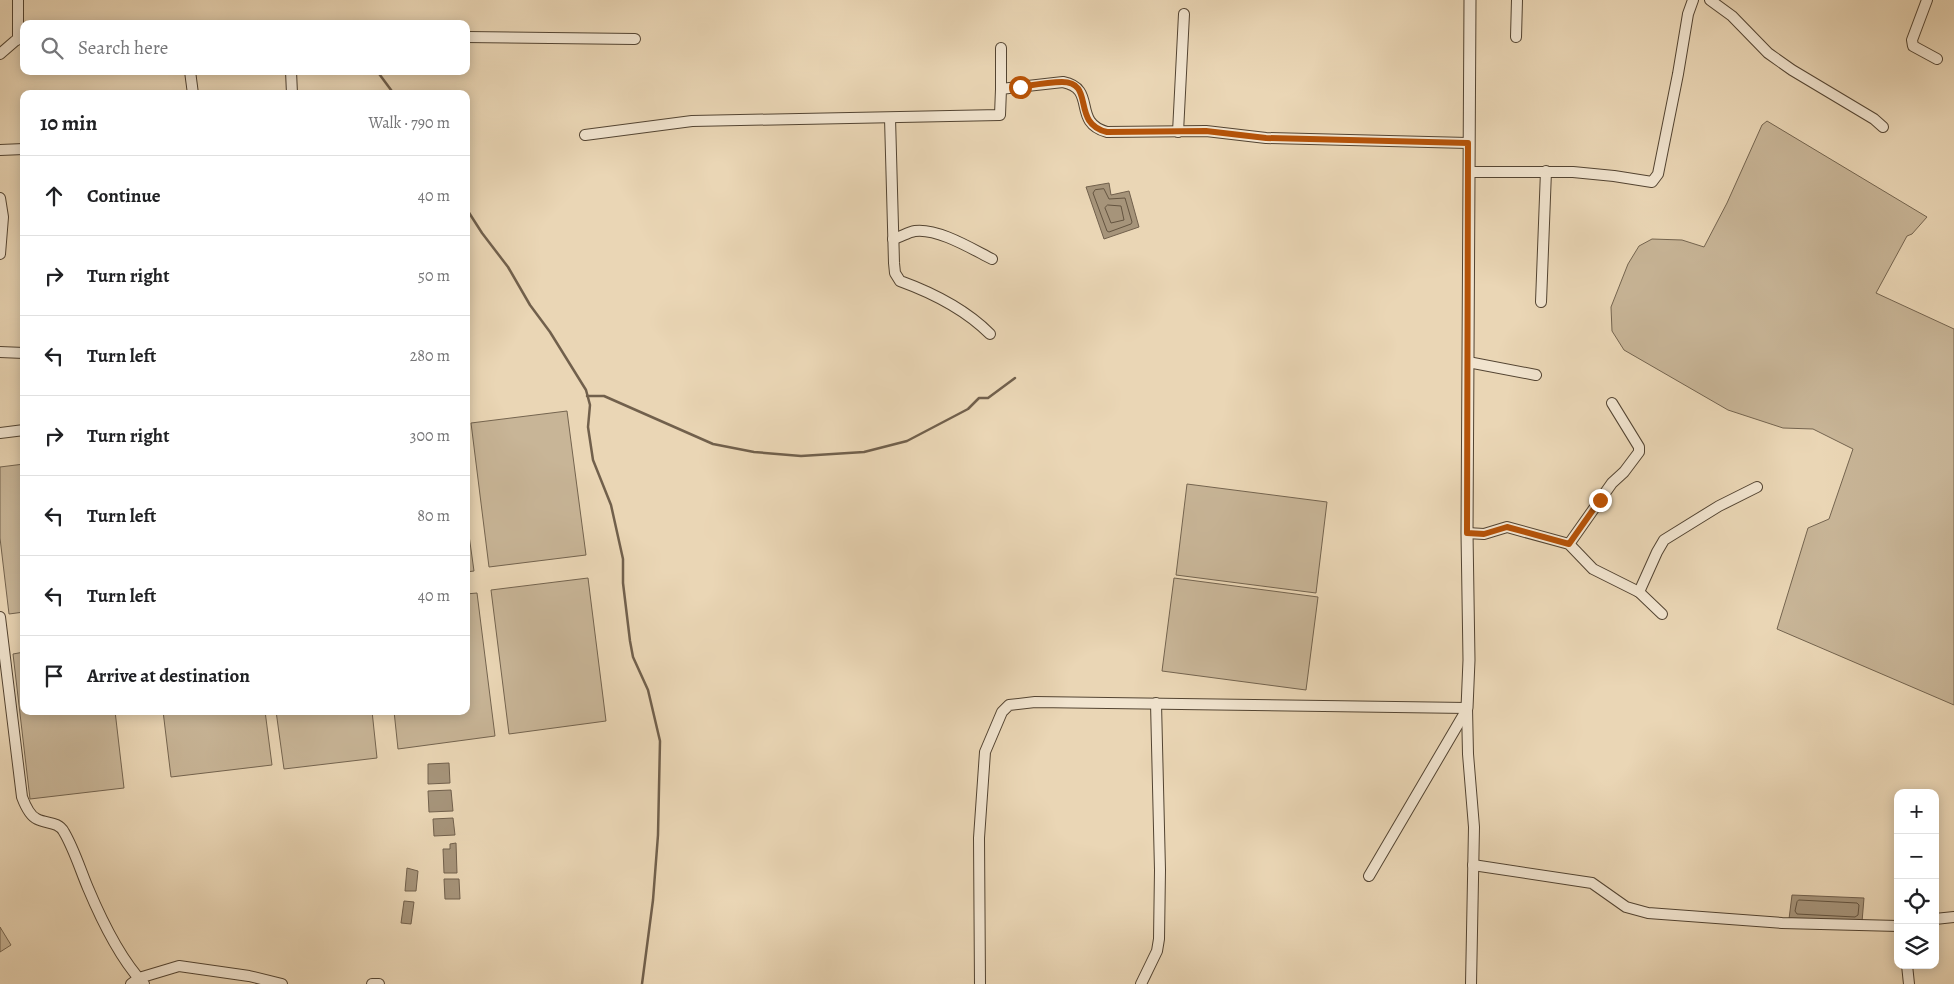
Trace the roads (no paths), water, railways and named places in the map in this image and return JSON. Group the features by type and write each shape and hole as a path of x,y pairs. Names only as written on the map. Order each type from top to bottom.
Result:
{"street":[{"path":"18,0 20,25"},
{"path":"1470,0 1467,533 1469,660 1467,708 1468,754 1474,827 1471,984"},
{"path":"1516,37 1517,0"},
{"path":"1469,172 1546,171 1614,176 1652,182 1658,174 1688,14 1693,0"},
{"path":"1710,0 1732,16 1768,52 1792,70 1874,119 1883,127"},
{"path":"1927,0 1912,40 1913,46 1937,59"},
{"path":"1178,132 1184,14"},
{"path":"470,37 635,39"},
{"path":"0,54 20,39"},
{"path":"585,135 692,121 1000,115 1001,48"},
{"path":"191,75 192,90"},
{"path":"291,75 292,90"},
{"path":"1001,89 1063,82 1072,84 1082,94 1087,118 1091,124 1097,129 1107,132 1206,131 1275,138 1468,143"},
{"path":"890,118 895,273 900,281 954,306 976,320 990,334"},
{"path":"0,150 20,149"},
{"path":"1541,302 1546,171"},
{"path":"0,198 3,217 0,254"},
{"path":"893,239 915,231 924,231 952,238 992,259"},
{"path":"0,352 20,353"},
{"path":"1468,362 1536,376"},
{"path":"1569,544 1612,483 1624,472 1639,452 1639,447 1612,403"},
{"path":"0,433 20,430"},
{"path":"1639,592 1664,540 1719,506 1757,487"},
{"path":"1467,533 1484,534 1507,527 1569,544 1592,569 1639,592 1662,614"},
{"path":"0,617 22,798 26,807 36,819 55,824 62,829 101,916 138,982 179,966 249,976 282,984"},
{"path":"980,984 979,838 982,771 985,752 1002,712 1009,705 1018,702 1156,702 1467,708"},
{"path":"1141,984 1157,951 1159,938 1160,870 1156,702"},
{"path":"1369,876 1467,708"},
{"path":"1473,865 1592,883 1626,907 1648,913 1782,923 1894,926"},
{"path":"1939,919 1954,917"},
{"path":"1908,969 1909,984"},
{"path":"372,984 379,984"}],"water":[{"path":"1109,183 1111,195 1129,191 1139,227 1104,239 1086,187"},
{"path":"449,763 450,783 428,784 428,764"},
{"path":"451,790 453,811 429,812 428,791"},
{"path":"453,818 455,835 434,836 433,819"},
{"path":"456,843 457,873 444,873 443,849 450,849 450,844"},
{"path":"407,868 418,871 416,891 405,891"},
{"path":"444,879 459,879 460,899 445,899"},
{"path":"1792,895 1864,898 1862,922 1789,919"},
{"path":"404,901 414,902 411,924 401,923"}],"waterway":[{"path":"380,75 391,90"},
{"path":"470,214 508,267 530,305 550,332 586,390 590,405 588,427 593,460 611,505 623,559 623,583 633,657 648,690 660,741 658,835 653,900 642,984"},
{"path":"587,396 604,396 713,444 754,452 801,456 864,452 907,441 968,409 979,398 988,398 1015,378"}]}
